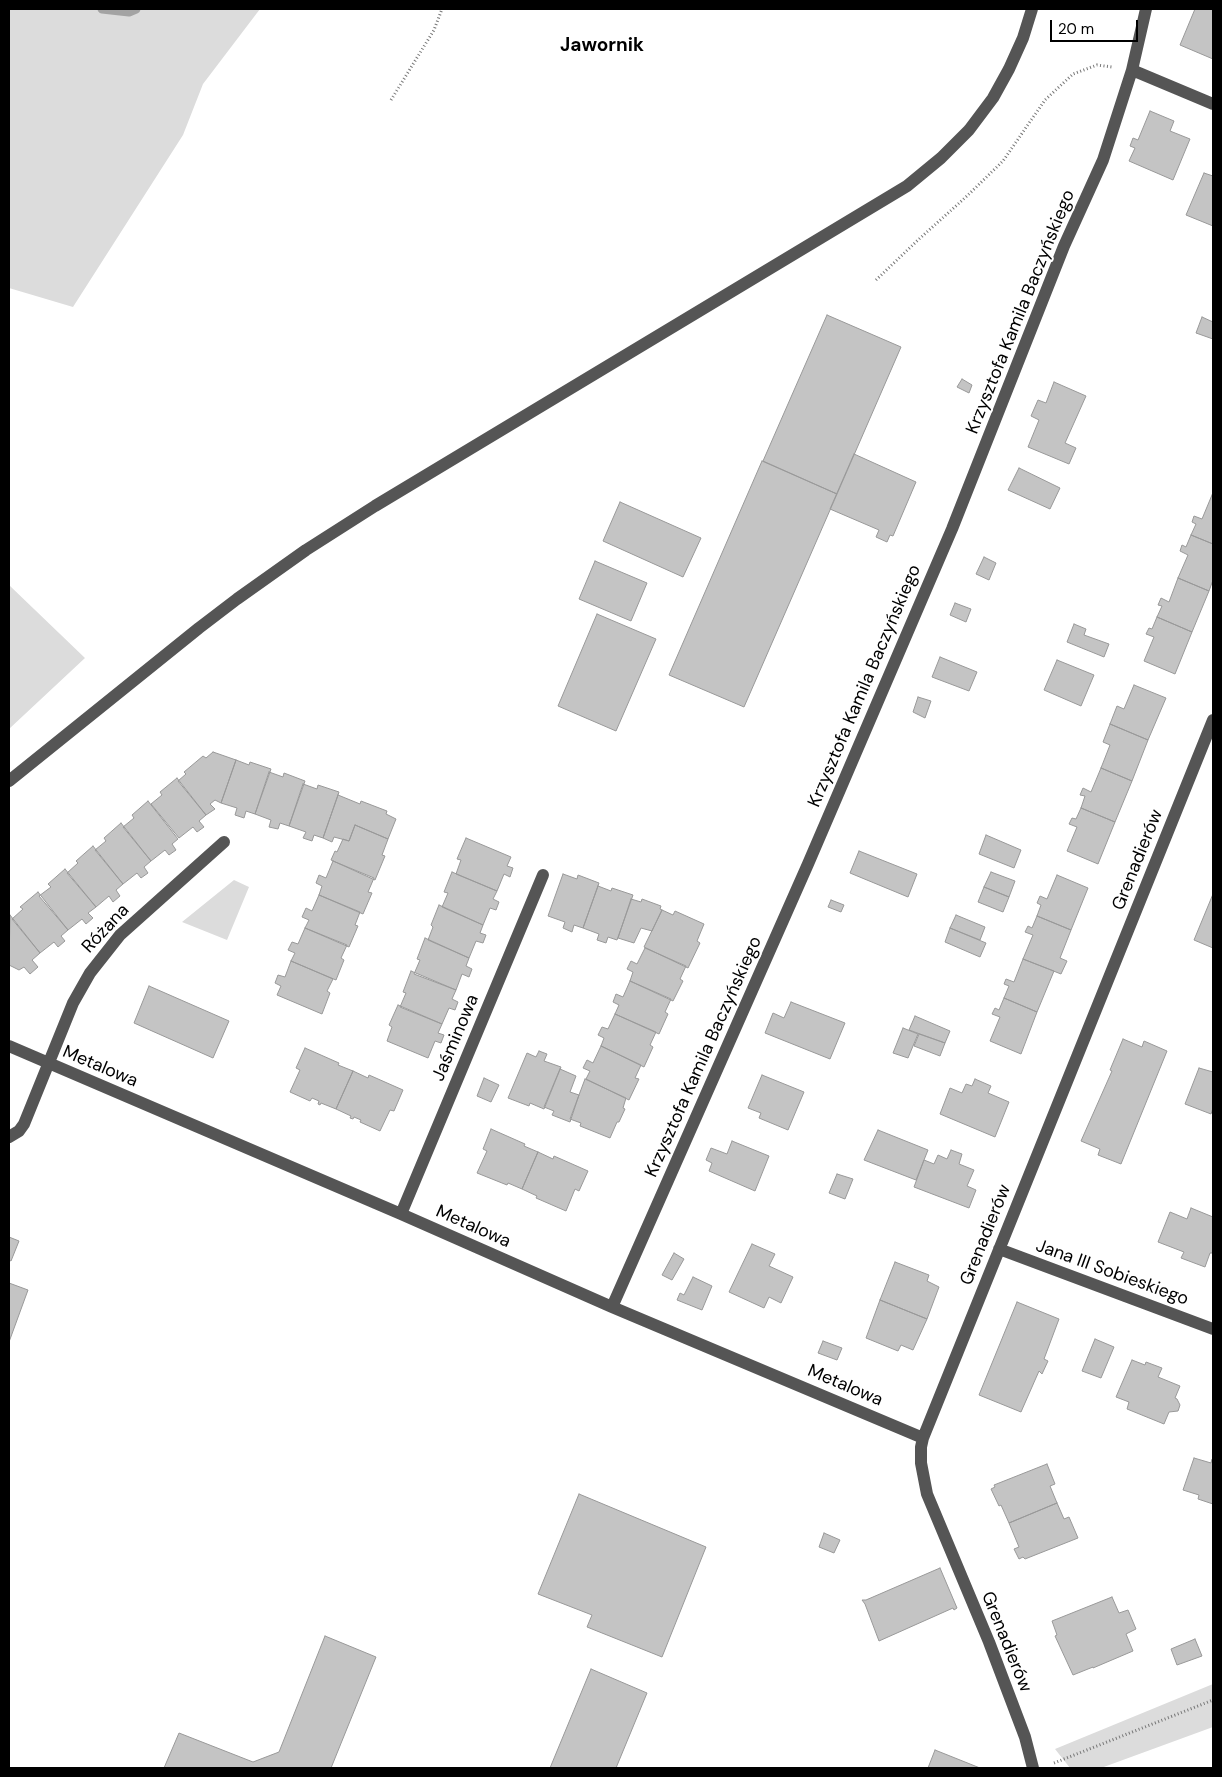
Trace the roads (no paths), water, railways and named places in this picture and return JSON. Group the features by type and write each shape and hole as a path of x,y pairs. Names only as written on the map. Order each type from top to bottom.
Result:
{"street":[{"path":"9,781 199,628 306,550 408,486 907,186 941,158 969,130 994,98 1023,38 1032,9"},
{"name":"Krzysztofa Kamila Baczyńskiego","path":"612,1308 812,855 952,529 1064,246 1103,160 1132,70 1146,9"},
{"path":"1132,70 1213,104"},
{"name":"Grenadierów","path":"1034,1768 1025,1737 992,1651 927,1494 921,1463 923,1438 1213,720"},
{"name":"Różana","path":"9,1137 19,1131 24,1124 73,1003 90,973 120,935 224,842"},
{"name":"Jaśminowa","path":"401,1214 543,875"},
{"name":"Metalowa","path":"9,1046 401,1214 612,1308 923,1438"},
{"name":"Jana III Sobieskiego","path":"999,1249 1213,1329"}],"waterway":[{"path":"102,9 129,12 136,9"}],"district":[{"name":"Jawornik","path":"602,46"}]}
